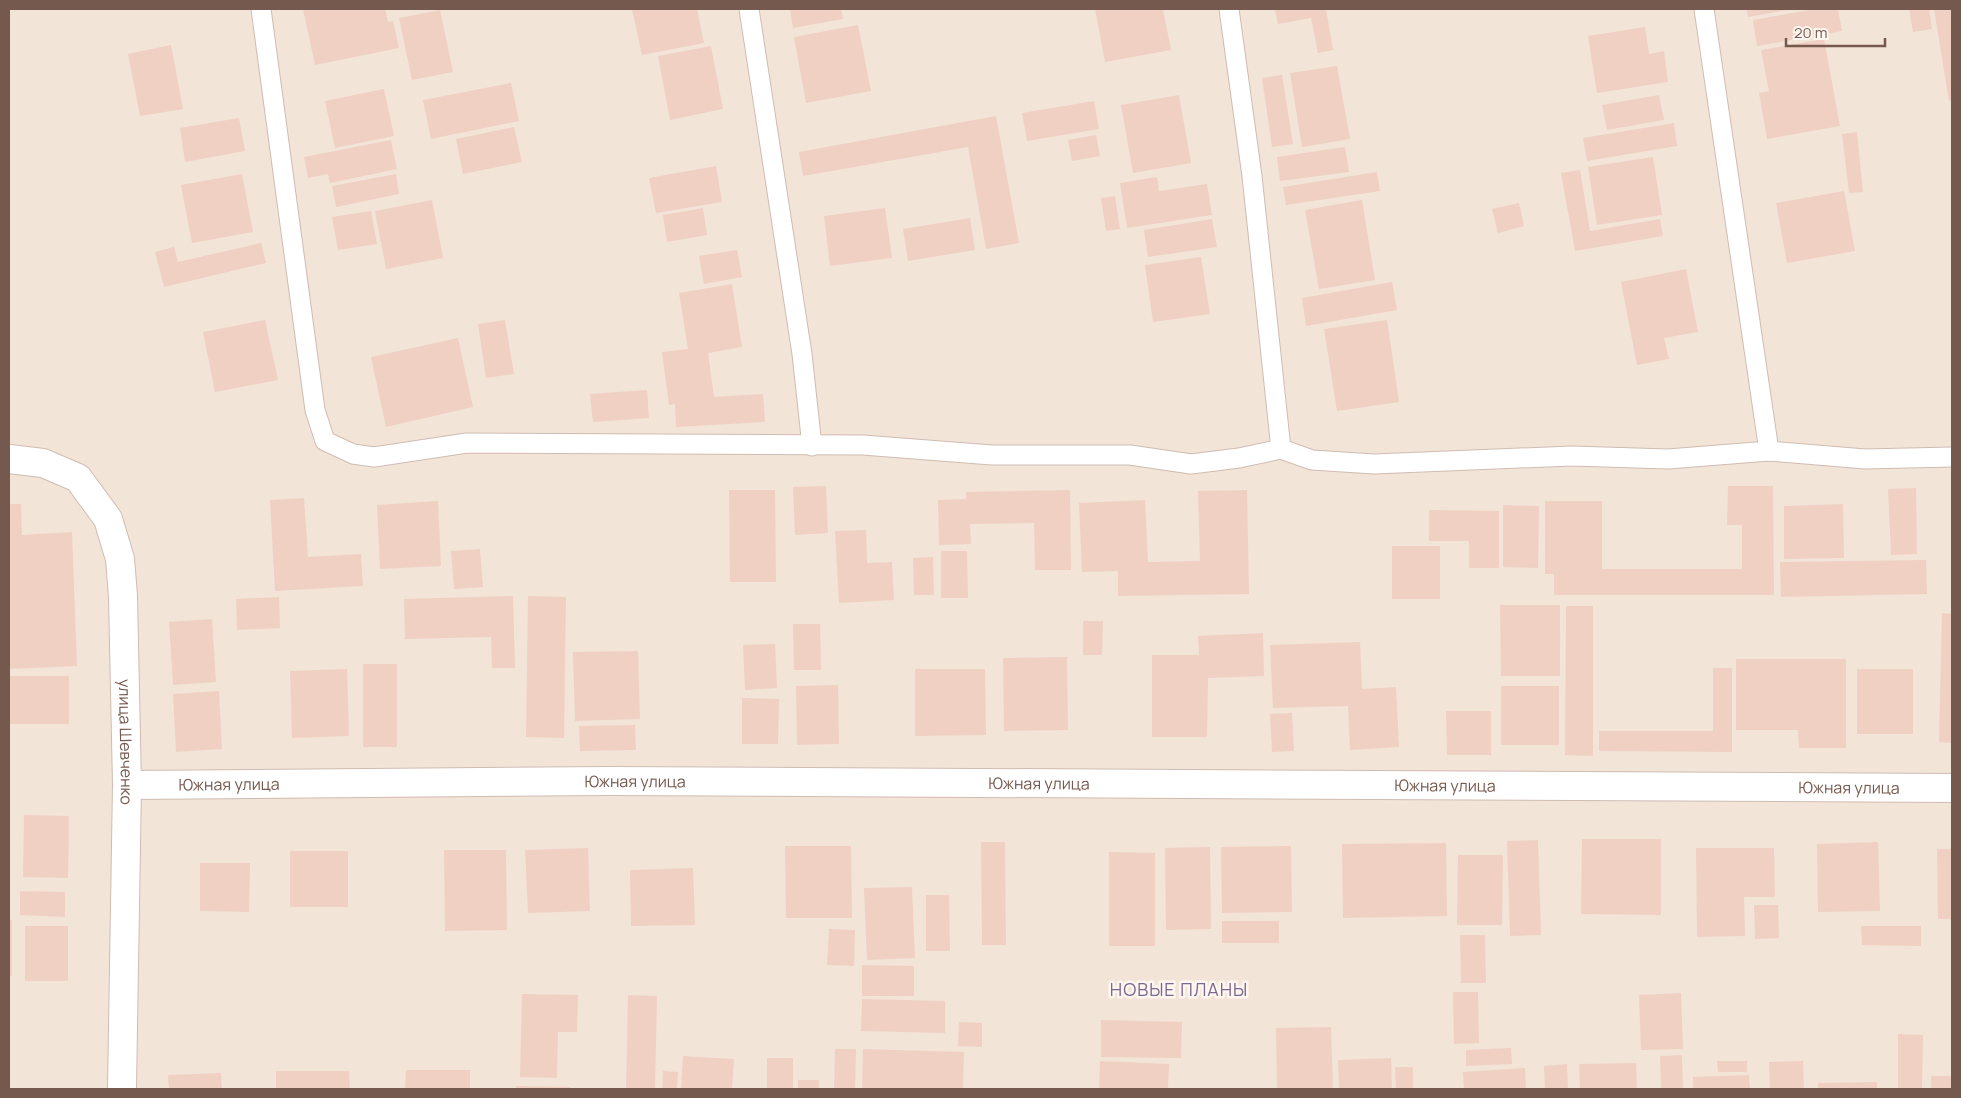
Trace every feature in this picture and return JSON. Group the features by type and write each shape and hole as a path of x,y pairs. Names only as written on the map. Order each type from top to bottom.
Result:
{"street":[{"name":"улица Шевченко","path":"9,459 43,463 78,478 108,518 120,559 123,596 126,784 122,1089"},
{"name":"Южная улица","path":"126,784 619,781 1952,788"}],"lane":[{"path":"261,9 315,410 325,441 353,454 374,457 467,443 863,445 992,455 1130,455 1191,464 1239,458 1281,449 1312,460 1374,464 1572,456 1668,459 1769,451 1864,459 1952,457"},
{"path":"749,9 802,354 812,446"},
{"path":"1229,9 1252,176 1281,449"},
{"path":"1704,9 1769,451"}],"shaded area":[{"path":"9,9 1952,9 1952,1089 9,1089"}],"building":[{"path":"303,9 385,9 388,22 393,21 399,48 315,65"},
{"path":"632,9 697,9 704,43 642,55"},
{"path":"790,9 841,9 843,19 793,28"},
{"path":"1095,9 1163,9 1171,50 1105,62"},
{"path":"1275,9 1326,9 1333,50 1318,53 1311,18 1278,24"},
{"path":"1746,9 1787,9 1787,10 1748,17"},
{"path":"1815,9 1838,9 1842,31 1757,46 1753,20"},
{"path":"1909,9 1929,9 1932,29 1913,32"},
{"path":"1934,9 1952,9 1952,100 1949,101"},
{"path":"440,10 453,72 412,80 399,18"},
{"path":"858,25 871,91 806,103 794,37"},
{"path":"1645,27 1649,54 1664,51 1668,82 1597,93 1588,36"},
{"path":"1824,39 1840,126 1767,139 1759,93 1769,91 1761,50"},
{"path":"171,45 183,109 140,116 128,54"},
{"path":"711,46 723,109 670,120 658,56"},
{"path":"1337,66 1350,139 1302,147 1290,73"},
{"path":"1282,75 1293,144 1272,147 1262,78"},
{"path":"511,83 519,121 431,139 423,100"},
{"path":"384,89 394,136 335,148 325,101"},
{"path":"1179,95 1191,163 1133,173 1121,105"},
{"path":"1659,95 1664,120 1607,130 1602,105"},
{"path":"1094,101 1099,129 1027,141 1022,113"},
{"path":"996,116 1019,243 986,249 968,147 803,176 799,152"},
{"path":"239,118 245,151 185,162 180,128"},
{"path":"1674,123 1677,146 1587,161 1583,138"},
{"path":"514,127 522,162 463,174 456,139"},
{"path":"1857,132 1863,192 1849,193 1842,134"},
{"path":"1096,135 1100,156 1072,161 1068,140"},
{"path":"391,140 397,169 330,183 328,174 308,178 304,157"},
{"path":"1345,147 1349,172 1280,181 1277,157"},
{"path":"1653,157 1662,215 1597,225 1588,167"},
{"path":"716,166 722,202 656,213 649,178"},
{"path":"1580,170 1590,231 1660,219 1663,236 1575,251 1561,173"},
{"path":"1377,172 1380,191 1286,205 1283,187"},
{"path":"242,174 253,232 192,243 181,185"},
{"path":"396,174 399,194 336,207 332,186"},
{"path":"1157,177 1159,191 1207,184 1212,215 1127,228 1120,183"},
{"path":"1844,191 1855,251 1787,263 1776,203"},
{"path":"1115,196 1120,229 1106,231 1101,198"},
{"path":"432,200 443,258 386,269 375,211"},
{"path":"1362,200 1375,280 1319,289 1305,210"},
{"path":"1519,203 1524,226 1498,233 1492,209"},
{"path":"703,208 707,235 667,242 663,215"},
{"path":"885,208 892,258 830,266 824,216"},
{"path":"371,211 377,244 338,250 332,217"},
{"path":"970,218 975,250 908,261 903,229"},
{"path":"1212,219 1217,247 1148,257 1144,230"},
{"path":"261,243 266,263 164,287 155,252 174,247 178,262"},
{"path":"737,250 742,277 704,284 699,256"},
{"path":"1201,257 1210,314 1153,322 1145,265"},
{"path":"1686,269 1698,332 1664,338 1669,359 1637,365 1621,282"},
{"path":"1392,282 1397,310 1306,326 1302,298"},
{"path":"732,284 742,347 708,353 714,397 763,394 765,422 676,427 675,404 669,405 662,352 688,349 679,293"},
{"path":"265,320 278,380 215,392 203,332"},
{"path":"505,320 514,374 486,378 478,324"},
{"path":"1387,320 1399,402 1337,411 1324,329"},
{"path":"458,338 473,407 386,427 371,357"},
{"path":"647,390 649,418 593,422 590,394"},
{"path":"826,486 828,533 795,535 793,487"},
{"path":"1728,486 1773,486 1774,595 1554,595 1554,574 1545,574 1545,501 1602,501 1602,569 1742,569 1742,525 1727,525"},
{"path":"1916,488 1917,554 1891,555 1888,489"},
{"path":"729,490 775,490 776,582 730,582"},
{"path":"1070,490 1071,570 1035,570 1034,523 970,524 971,544 939,545 938,500 966,499 966,492"},
{"path":"1247,490 1249,594 1118,596 1118,571 1082,572 1079,503 1145,500 1148,562 1200,561 1198,491"},
{"path":"304,498 308,557 361,554 363,586 275,591 270,500"},
{"path":"438,501 441,566 380,569 377,505"},
{"path":"9,504 21,504 22,535 72,532 77,666 9,669"},
{"path":"1843,504 1844,558 1784,559 1784,506"},
{"path":"1503,505 1539,506 1538,568 1503,567"},
{"path":"1429,510 1499,511 1499,568 1469,568 1469,541 1429,541"},
{"path":"866,530 867,563 892,562 894,600 839,603 835,531"},
{"path":"1392,546 1440,546 1440,599 1392,599"},
{"path":"480,549 483,587 454,589 451,551"},
{"path":"941,551 967,551 968,598 941,598"},
{"path":"933,557 934,595 914,595 913,558"},
{"path":"1926,560 1927,594 1781,597 1780,562"},
{"path":"513,596 515,668 492,668 491,637 405,639 404,599"},
{"path":"528,596 566,597 564,738 526,737"},
{"path":"279,597 280,628 237,630 236,599"},
{"path":"1500,605 1560,605 1560,676 1501,676"},
{"path":"1566,606 1593,606 1593,756 1565,755"},
{"path":"1942,613 1952,614 1952,743 1939,742"},
{"path":"212,619 216,682 173,685 169,622"},
{"path":"1083,621 1103,621 1102,655 1083,655"},
{"path":"793,624 820,624 821,670 794,670"},
{"path":"1263,633 1264,676 1208,678 1207,737 1152,737 1152,655 1199,655 1198,636"},
{"path":"1360,642 1362,689 1396,687 1399,747 1350,750 1348,706 1273,708 1270,645"},
{"path":"775,644 777,688 745,690 743,645"},
{"path":"638,651 640,719 575,721 573,652"},
{"path":"1067,657 1068,730 1004,731 1003,658"},
{"path":"1736,659 1846,659 1846,748 1799,748 1798,730 1736,730"},
{"path":"363,664 397,664 397,747 363,747"},
{"path":"1713,668 1732,668 1732,752 1599,751 1599,731 1713,731"},
{"path":"347,669 349,736 292,738 290,671"},
{"path":"915,669 985,669 986,735 915,736"},
{"path":"1857,669 1913,669 1913,734 1857,734"},
{"path":"9,676 69,676 69,724 9,724"},
{"path":"838,685 839,744 797,745 796,686"},
{"path":"1501,686 1559,686 1559,745 1501,745"},
{"path":"219,691 222,749 176,752 173,694"},
{"path":"742,698 779,699 778,744 742,744"},
{"path":"1446,711 1491,711 1491,755 1447,755"},
{"path":"1292,713 1294,751 1272,752 1270,714"},
{"path":"635,725 636,750 580,751 579,726"},
{"path":"24,815 69,816 68,878 23,877"},
{"path":"1582,839 1661,839 1661,915 1581,914"},
{"path":"1538,840 1541,935 1510,936 1507,841"},
{"path":"981,842 1005,842 1006,945 982,945"},
{"path":"1878,842 1880,911 1818,912 1817,844"},
{"path":"1446,843 1447,916 1343,918 1342,844"},
{"path":"785,846 851,846 852,918 786,918"},
{"path":"1291,846 1292,912 1222,913 1221,847"},
{"path":"1210,847 1211,929 1166,930 1165,848"},
{"path":"588,848 590,911 528,913 525,850"},
{"path":"1696,848 1774,848 1775,897 1744,897 1745,936 1697,937"},
{"path":"1937,849 1952,849 1952,919 1938,919"},
{"path":"444,850 506,850 507,930 445,931"},
{"path":"290,851 348,851 348,907 290,907"},
{"path":"1109,852 1155,853 1155,946 1109,946"},
{"path":"1458,855 1503,855 1502,925 1457,925"},
{"path":"200,863 250,863 249,912 200,911"},
{"path":"693,868 695,925 631,926 630,870"},
{"path":"912,887 915,958 867,960 864,888"},
{"path":"20,891 65,892 65,917 20,915"},
{"path":"926,895 949,895 950,951 926,951"},
{"path":"1754,905 1778,905 1779,938 1755,939"},
{"path":"9,920 12,920 12,976 9,976"},
{"path":"1222,921 1279,921 1279,943 1222,943"},
{"path":"25,926 68,926 68,981 25,981"},
{"path":"1861,926 1921,926 1921,946 1862,945"},
{"path":"829,929 855,930 854,966 827,965"},
{"path":"1460,935 1485,935 1486,983 1461,983"},
{"path":"862,965 914,966 914,996 862,996"},
{"path":"1453,992 1478,992 1479,1043 1454,1044"},
{"path":"1681,993 1683,1049 1641,1050 1639,995"},
{"path":"522,994 578,995 577,1032 558,1032 557,1078 520,1077"},
{"path":"628,995 657,996 655,1089 626,1089"},
{"path":"862,999 945,1001 945,1033 861,1031"},
{"path":"1101,1020 1182,1022 1181,1058 1101,1057"},
{"path":"959,1022 982,1023 982,1047 958,1046"},
{"path":"1331,1027 1333,1089 1277,1089 1276,1028"},
{"path":"1898,1034 1923,1035 1922,1089 1898,1089"},
{"path":"1511,1048 1512,1064 1466,1066 1466,1050"},
{"path":"835,1049 856,1049 855,1089 834,1089"},
{"path":"863,1049 964,1052 963,1089 862,1089"},
{"path":"1682,1055 1683,1089 1661,1089 1660,1056"},
{"path":"683,1056 734,1059 732,1089 681,1089"},
{"path":"767,1058 793,1058 793,1089 767,1089"},
{"path":"1391,1058 1392,1089 1339,1089 1338,1060"},
{"path":"1100,1061 1169,1064 1168,1089 1099,1089"},
{"path":"1717,1061 1747,1061 1747,1072 1718,1072"},
{"path":"1803,1061 1804,1089 1770,1089 1769,1062"},
{"path":"1636,1063 1637,1089 1580,1089 1579,1064"},
{"path":"1567,1064 1568,1089 1545,1089 1544,1066"},
{"path":"1395,1067 1413,1067 1413,1089 1396,1089"},
{"path":"1525,1068 1526,1089 1464,1089 1463,1072"},
{"path":"406,1070 470,1070 470,1089 405,1089"},
{"path":"276,1071 349,1071 350,1089 276,1089"},
{"path":"663,1071 678,1072 677,1089 662,1089"},
{"path":"221,1073 222,1089 169,1089 168,1075"},
{"path":"1749,1075 1750,1089 1693,1089 1693,1077"},
{"path":"1931,1076 1952,1076 1952,1089 1931,1089"},
{"path":"798,1080 819,1080 819,1089 798,1089"},
{"path":"1877,1082 1877,1089 1818,1089 1818,1083"},
{"path":"516,1086 570,1087 570,1089 516,1089"}],"district":[{"name":"НОВЫЕ ПЛАНЫ","path":"1179,989"}]}
